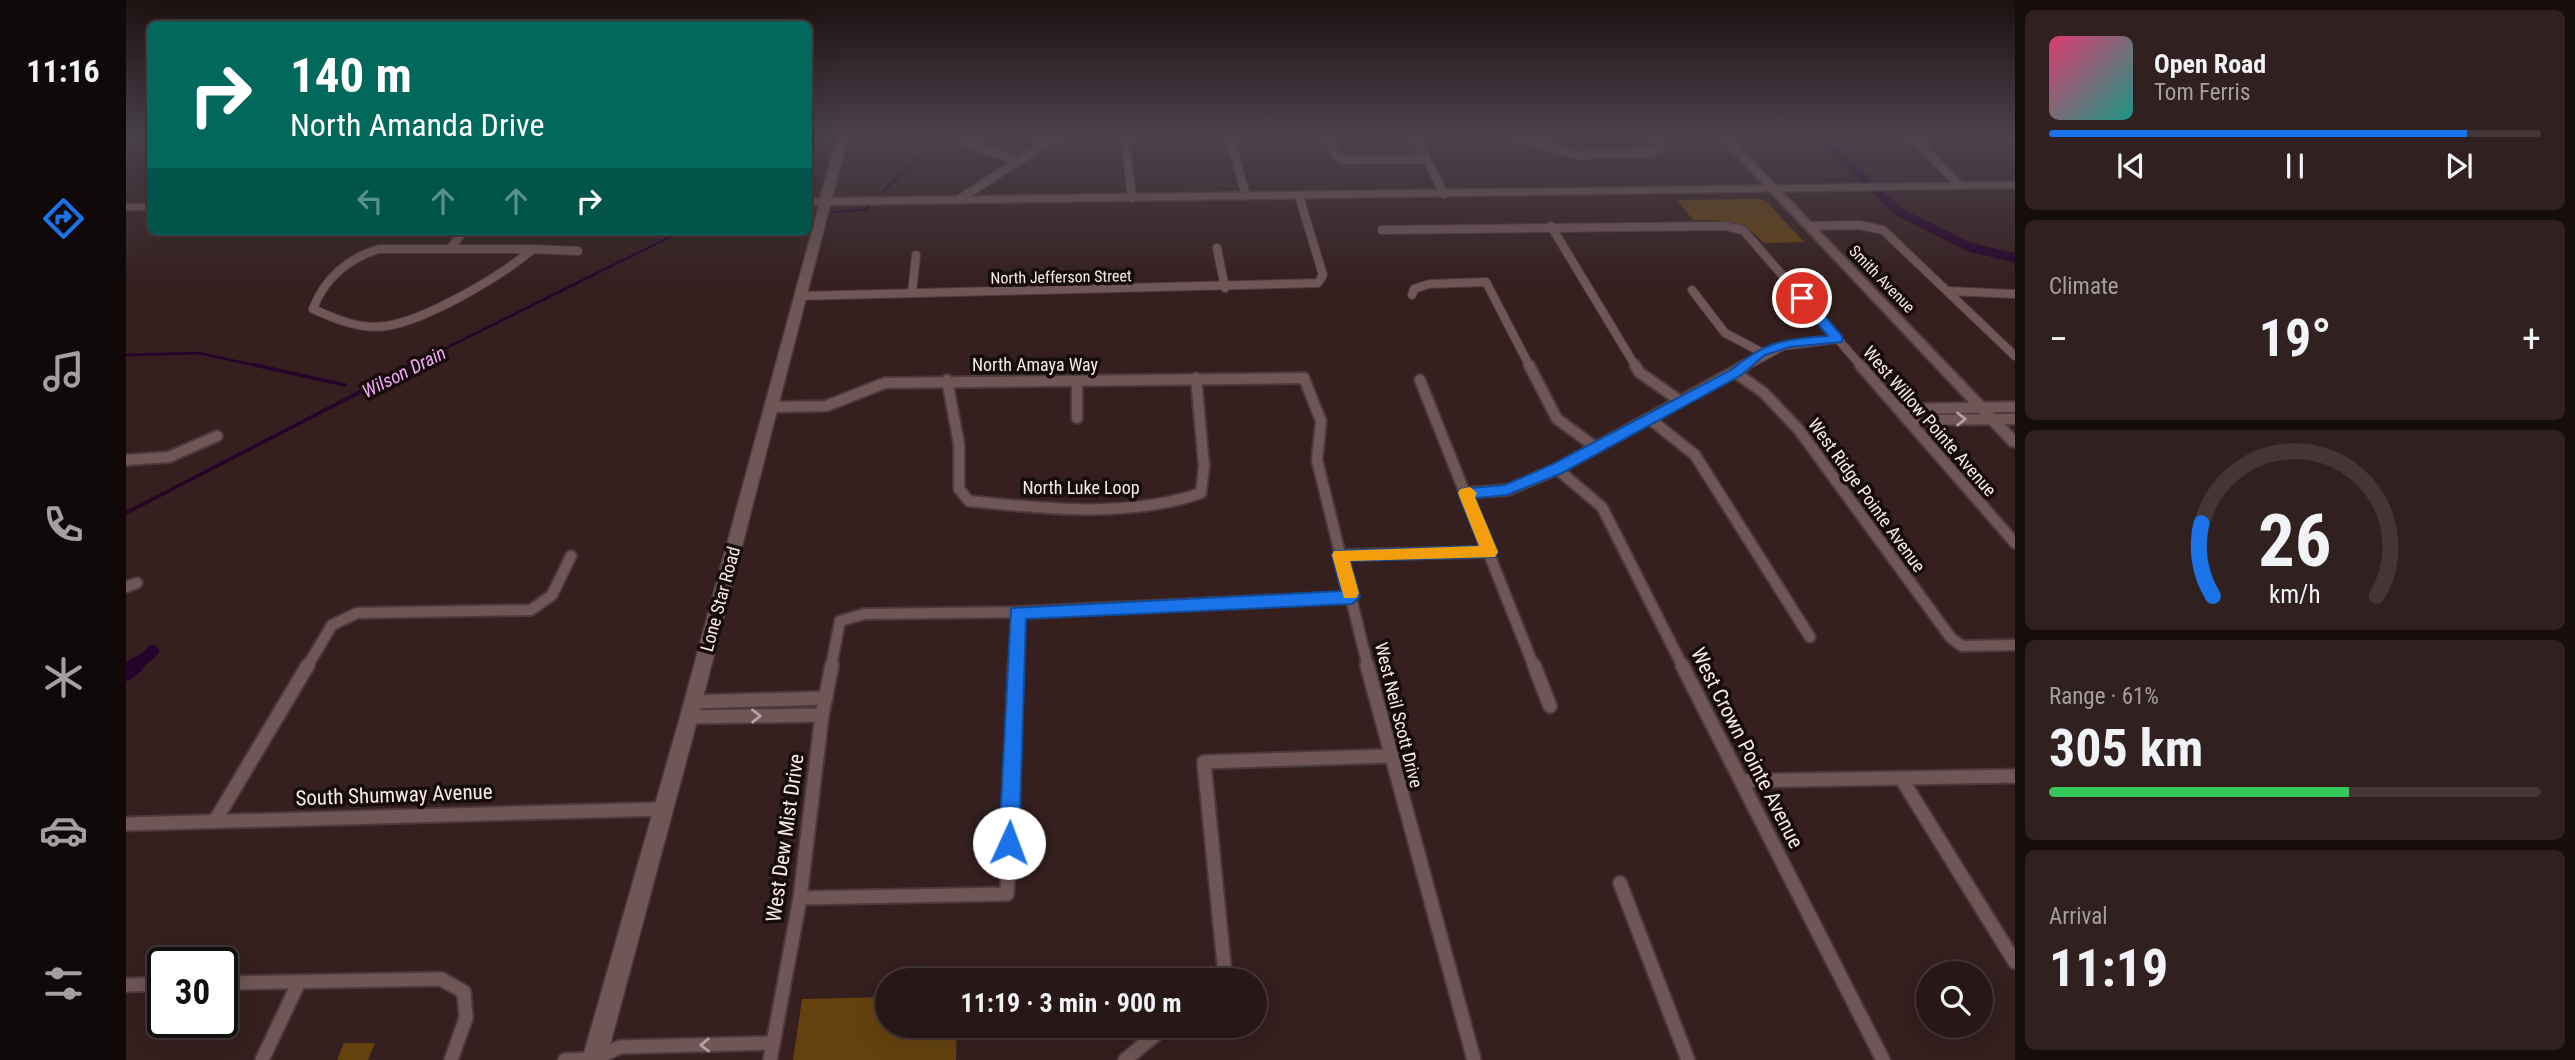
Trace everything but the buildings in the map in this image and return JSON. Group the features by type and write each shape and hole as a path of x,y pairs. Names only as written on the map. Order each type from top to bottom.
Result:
{"main road":[{"path":"817,202 1824,187"},
{"name":"Lone Star Road","path":"812,228 817,202"},
{"path":"126,207 147,207"},
{"name":"Lone Star Road","path":"595,1060 772,407 811,235"}],"street":[{"path":"958,200 977,187"},
{"path":"1131,187 1132,198"},
{"path":"1244,187 1246,196"},
{"path":"1441,187 1444,194"},
{"name":"Smith Avenue","path":"1773,189 2015,443"},
{"name":"North Jefferson Street","path":"799,296 1225,288 1294,285 1322,280 1299,196"},
{"path":"1809,226 1859,225 1883,230 2015,356"},
{"path":"1382,230 1551,226 1639,372 1680,401"},
{"name":"West Willow Pointe Avenue","path":"1551,226 1735,228 1750,236 2015,543"},
{"path":"451,248 460,235"},
{"path":"1217,247 1225,288"},
{"path":"533,249 506,271 397,324 369,326 313,309 323,290 347,261 359,252 379,248 533,249 578,251"},
{"path":"912,293 915,255"},
{"path":"1412,295 1414,289 1429,284 1486,282 1557,419 1594,446"},
{"path":"1692,290 1725,333 1761,352"},
{"path":"1948,291 2015,294"},
{"path":"1465,493 1507,490 1557,469 1594,446 1736,373 1761,352 1788,343 1838,339"},
{"name":"West Ridge Pointe Avenue","path":"1736,373 1764,393 1799,430 1951,638 1962,646 2015,646"},
{"name":"North Luke Loop","path":"947,380 959,444 959,489 969,501 998,505 1101,505 1164,504 1188,500 1201,492 1204,466 1196,378"},
{"name":"North Amaya Way","path":"772,407 827,406 885,383 947,380 1304,378"},
{"name":"West Neil Scott Drive","path":"1304,378 1321,421 1317,460 1390,756 1474,1060"},
{"path":"1420,380 1550,706"},
{"path":"1077,381 1077,418"},
{"path":"1899,409 2015,407"},
{"path":"1650,419 1695,455 1810,637"},
{"path":"1908,419 2015,419"},
{"path":"126,460 169,457 217,436"},
{"name":"West Crown Pointe Avenue","path":"1557,469 1602,507 1883,1060"},
{"path":"1340,555 1490,552"},
{"path":"215,821 332,625 357,613 531,610 550,600 571,556"},
{"path":"800,898 1007,894 1017,612 1352,597"},
{"name":"West Dew Mist Drive","path":"770,1060 800,898 822,715 840,621 864,614 1017,612"},
{"path":"691,709 825,698"},
{"path":"691,709 822,715"},
{"path":"1225,968 1204,762 1390,756"},
{"path":"1742,781 2015,776"},
{"path":"1901,778 2015,962"},
{"name":"South Shumway Avenue","path":"126,824 663,809"},
{"path":"1620,883 1688,1060"},
{"path":"238,984 441,979 464,992 466,1018 451,1060"},
{"path":"262,1060 299,982"},
{"path":"126,985 147,984"},
{"path":"1125,1060 1152,1038"},
{"path":"565,1060 595,1060 620,1047 773,1043"}],"shaded area":[{"path":"1677,200 1766,201 1804,242 1764,243 1748,230 1732,223 1693,220"},
{"path":"875,997 875,1038 957,1038 956,1060 793,1060 802,999"},
{"path":"344,1043 375,1043 368,1060 337,1060"}],"waterway":[{"name":"Wilson Drain","path":"882,193 888,187"},
{"path":"1873,187 1899,212 1969,247 2015,258"},
{"name":"Wilson Drain","path":"834,212 866,210 870,205"},
{"name":"Wilson Drain","path":"411,365 674,235"},
{"path":"126,355 199,353 263,367"},
{"path":"255,365 345,385"},
{"name":"Wilson Drain","path":"126,513 411,365"},
{"path":"134,667 153,651"},
{"path":"126,673 136,665"}],"slow traffic":[{"path":"1350,593 1340,555 1490,552 1465,493 1470,493"}],"route":[{"path":"1009,843 1017,612 1352,597 1340,555 1490,552 1465,493 1507,490 1557,469 1594,446 1736,373 1761,352 1788,343 1838,339 1802,298"}]}
